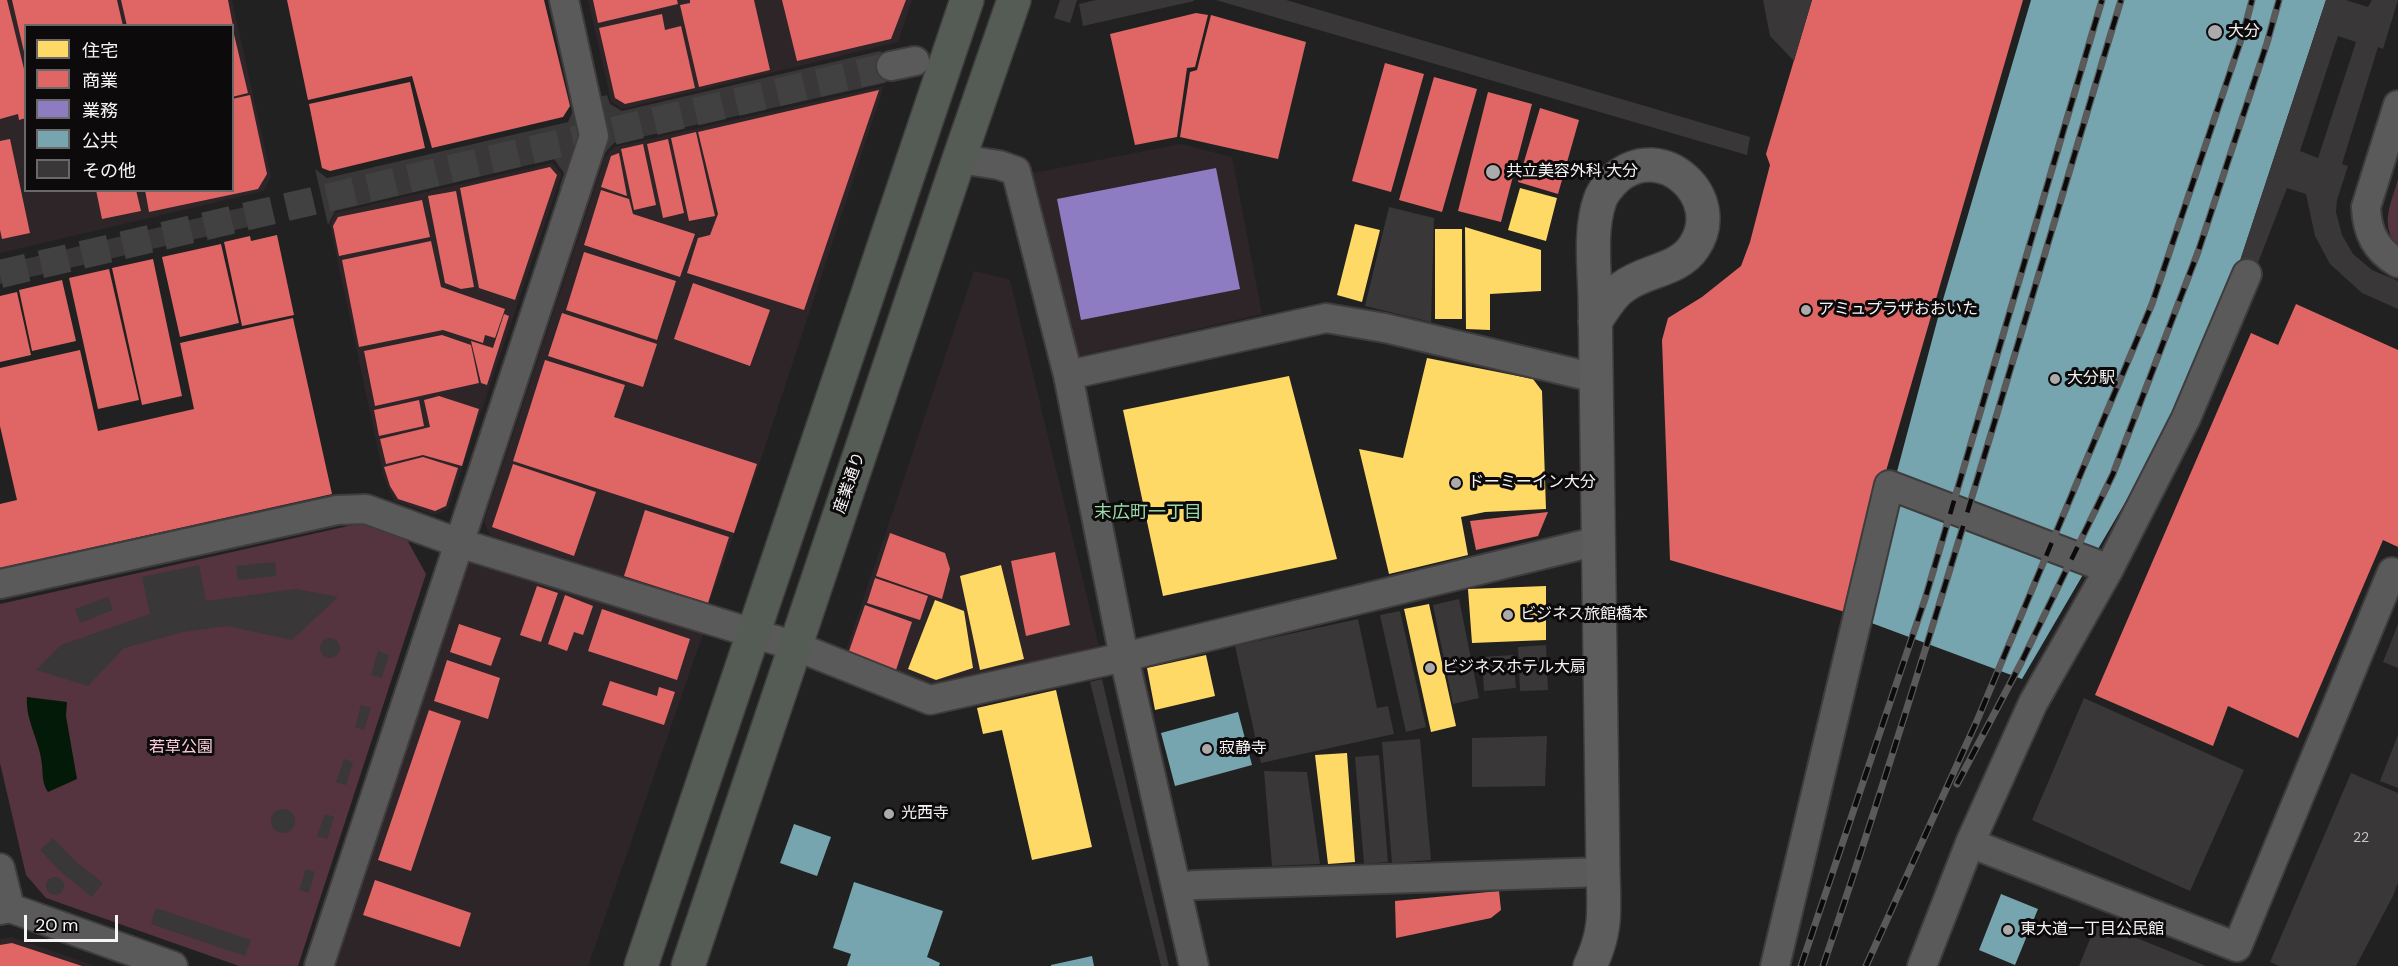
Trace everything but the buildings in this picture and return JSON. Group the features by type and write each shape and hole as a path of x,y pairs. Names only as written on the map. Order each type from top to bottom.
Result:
{"highway":[{"path":"641,966 967,0"},
{"name":"産業通り","path":"687,966 958,159 1014,0"}],"street":[{"path":"320,966 594,136 564,0"},
{"path":"2398,105 2366,207 2367,225 2374,242 2386,256 2398,263"},
{"path":"958,159 999,165 1016,171 1068,375 1124,657 1194,966"},
{"path":"1590,966 1602,935 1603,872 1595,322 1596,236 1600,199 1610,183 1623,172 1639,166 1655,164 1670,168 1694,188 1701,202 1703,218 1697,240 1683,259 1670,267 1635,279 1622,287 1595,322"},
{"path":"1922,966 1970,843 2033,702 2109,569 2186,418 2247,274"},
{"path":"1068,375 1326,318 1385,328 1596,378"},
{"path":"1775,966 1889,485 2109,569"},
{"path":"0,584 337,510 366,509 459,543 795,645 930,700 1124,657 1598,542"},
{"path":"1970,843 2236,947 2392,572 2398,575"},
{"path":"0,868 5,909 173,966"},
{"path":"1176,887 1603,872"}],"shaded area":[{"path":"0,0 232,0 271,176 264,191 0,253"},
{"path":"588,0 912,0 898,42 622,109 611,101"},
{"path":"884,86 760,462 707,608 490,535 484,522 605,157 614,147"},
{"path":"1181,144 1232,157 1262,314 1071,358 1033,173"},
{"path":"552,163 561,176 448,509 435,515 394,501 384,478 330,225 335,213"},
{"path":"974,271 1010,280 1099,646 933,688 844,656"},
{"path":"477,555 703,634 588,966 332,966 459,567"},
{"path":"27,697 67,702 66,716 77,779 48,792 44,782 41,756 28,714"},
{"path":"11,937 96,966 0,966 0,939"}],"green space":[{"path":"2398,179 2398,247 2389,230 2388,214"},
{"name":"若草公園","path":"366,522 406,538 426,574 298,966 239,966 46,898 26,875 0,763 0,604"}],"tunnel":[{"path":"0,274 891,66"}],"railway":[{"path":"1801,966 1925,599 2102,0"},
{"path":"1823,966 1939,605 2121,0"},
{"path":"1866,966 1976,723 2152,304 2243,34 2252,0"},
{"path":"1957,784 2021,663 2113,474 2198,252 2279,0"}],"place":[{"name":"大分","path":"2215,32"},
{"name":"共立美容外科 大分","path":"1493,172"},
{"name":"アミュプラザおおいた","path":"1806,310"},
{"name":"大分駅","path":"2055,379"},
{"name":"ドーミーイン大分","path":"1456,483"},
{"name":"ビジネス旅館橋本","path":"1508,615"},
{"name":"ビジネスホテル大扇","path":"1430,668"},
{"name":"寂静寺","path":"1207,749"},
{"name":"光西寺","path":"889,814"},
{"name":"東大道一丁目公民館","path":"2008,930"}],"district":[{"name":"末広町一丁目","path":"1148,513"}]}
